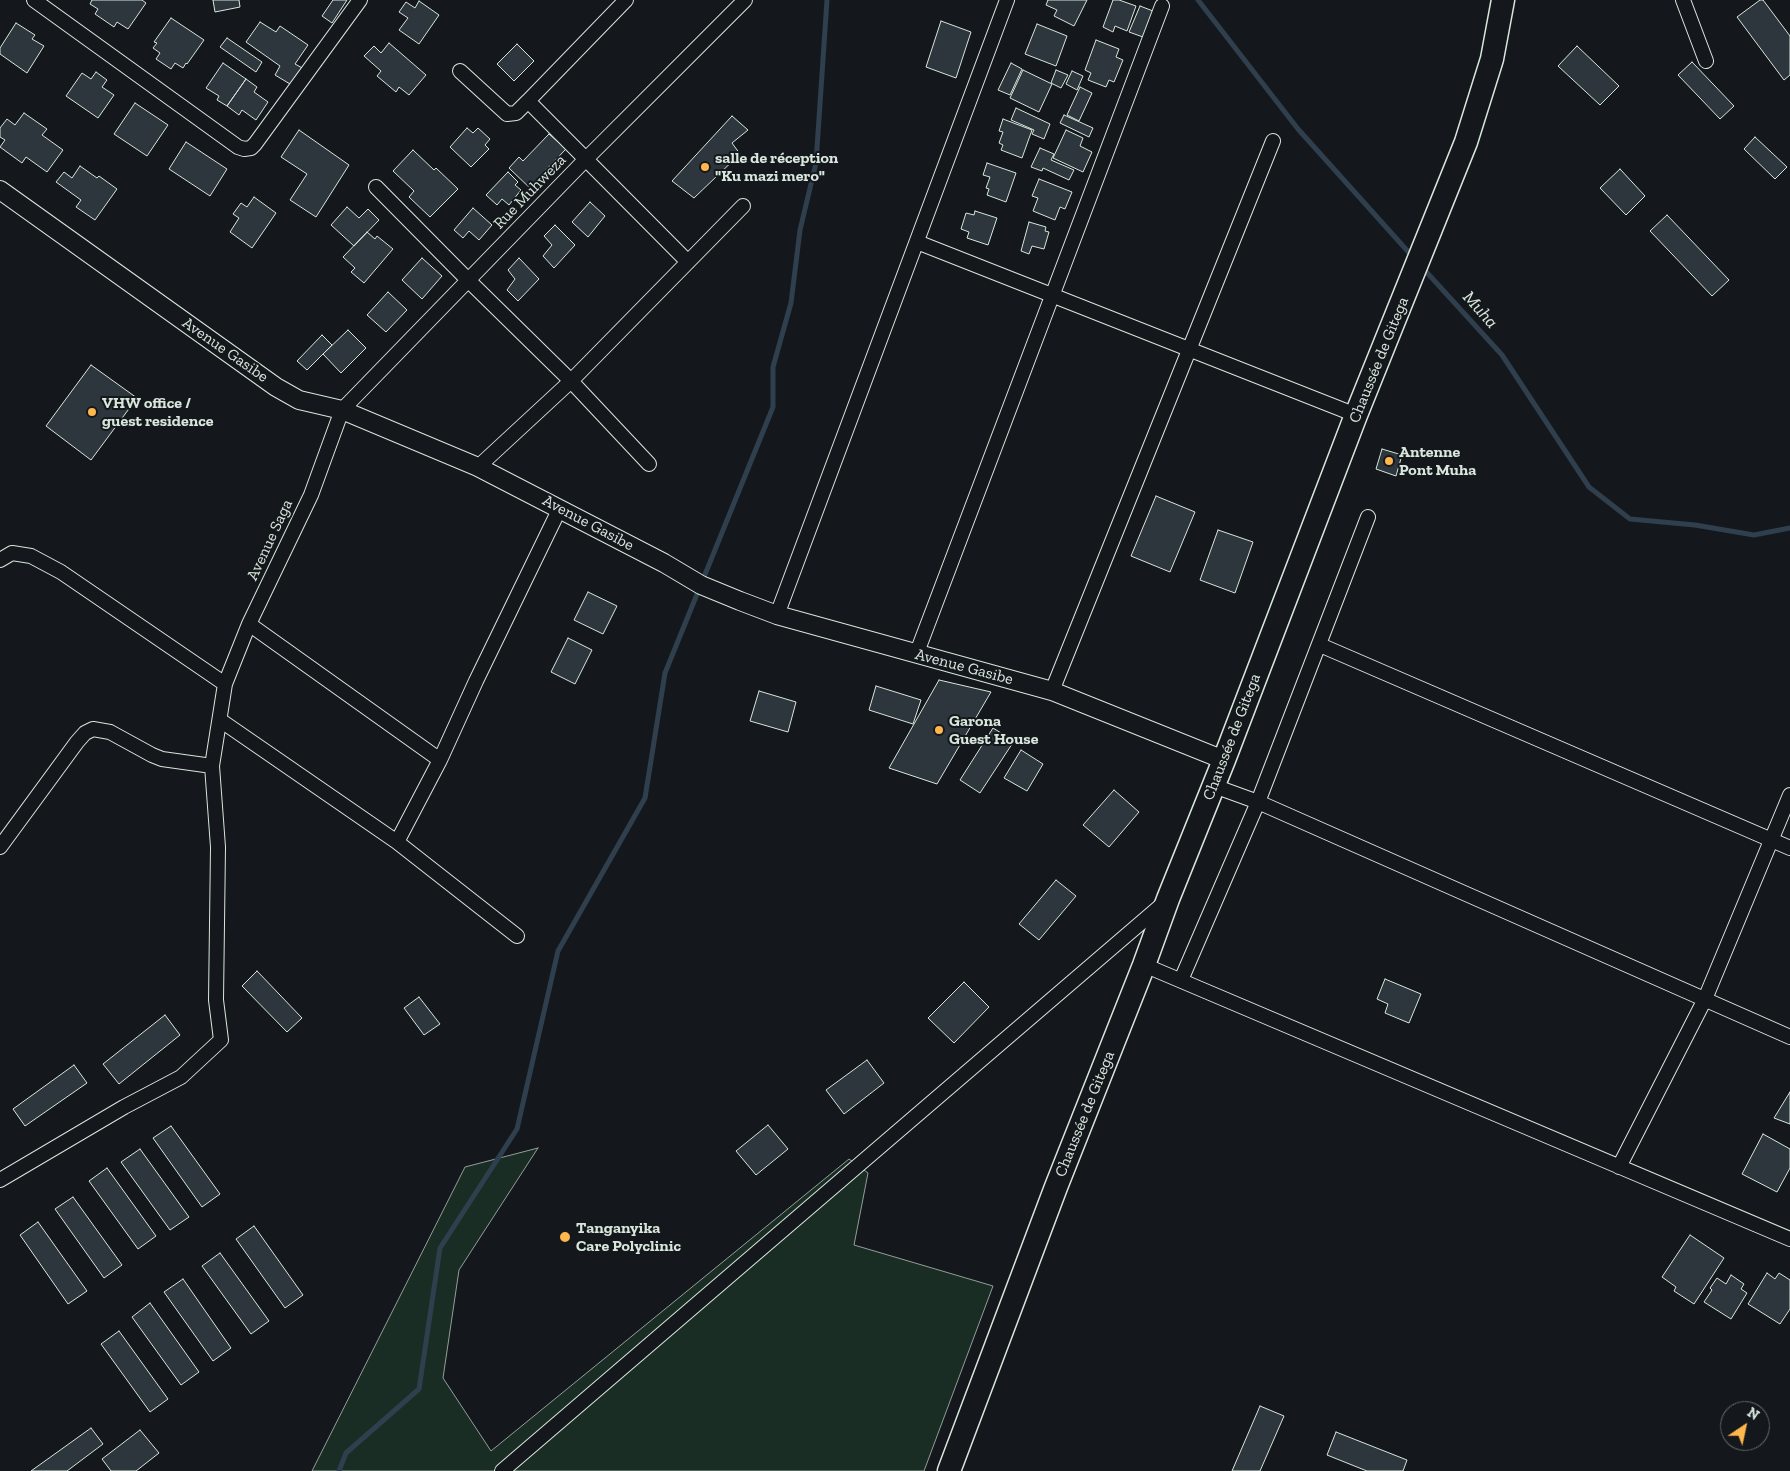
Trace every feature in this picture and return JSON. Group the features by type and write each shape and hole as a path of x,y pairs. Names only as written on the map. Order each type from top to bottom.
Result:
{"main road":[{"name":"Chaussée de Gitega","path":"949,1471 1056,1187 1214,786 1356,415 1466,142 1492,59 1503,0"}],"street":[{"path":"34,0 238,147 244,149 251,148 255,144 360,0"},
{"path":"460,71 508,114 516,113 626,0"},
{"name":"Rue Muhweza","path":"342,410 586,159 745,0"},
{"path":"778,615 1007,0"},
{"path":"1683,0 1706,61"},
{"path":"916,654 1162,6"},
{"path":"528,101 688,262"},
{"path":"1052,691 1272,141"},
{"path":"376,187 571,381 649,464"},
{"name":"Avenue Gasibe","path":"0,190 276,387 299,400 342,410 478,467 664,563 701,585 778,615 1052,691 1224,760"},
{"path":"478,467 571,381 743,206"},
{"path":"917,242 1356,415"},
{"name":"Avenue Saga","path":"0,1180 124,1107 181,1078 221,1040 216,1000 218,847 212,766 226,684 250,624 311,495 342,410"},
{"path":"397,842 440,760 476,680 560,508"},
{"path":"1181,980 1258,802 1368,517"},
{"path":"0,560 12,553 31,556 61,572 226,684"},
{"path":"250,624 440,760"},
{"path":"1320,645 1790,848"},
{"path":"220,720 397,842 517,936"},
{"path":"0,847 77,742 85,733 93,729 110,732 162,759 212,766"},
{"path":"1214,786 1258,802 1790,1037"},
{"path":"1619,1167 1705,999 1790,795"},
{"path":"502,1471 1168,899"},
{"path":"1144,965 1790,1239"}],"green space":[{"path":"538,1148 459,1270 443,1378 491,1451 849,1159 868,1173 854,1245 993,1286 924,1471 312,1471 465,1167"}],"building":[{"path":"92,0 142,0 146,3 128,29 117,22 114,27 95,14 98,9 90,4"},
{"path":"213,0 239,0 240,7 215,12"},
{"path":"333,0 347,0 332,23 322,16"},
{"path":"1048,0 1087,0 1074,26 1054,16 1057,10 1046,5"},
{"path":"1113,0 1119,0 1136,6 1127,31 1115,26 1113,32 1103,27"},
{"path":"1760,0 1763,0 1790,36 1790,75 1784,80 1737,17"},
{"path":"419,1 439,15 419,44 399,30 408,18 399,12 406,2 415,8"},
{"path":"1140,6 1153,11 1143,37 1129,32"},
{"path":"171,18 204,40 183,68 175,63 171,69 156,59 160,53 153,48 157,43 154,42"},
{"path":"941,21 971,32 956,78 926,67"},
{"path":"260,22 276,32 280,26 308,45 295,64 306,70 295,87 275,75 280,66 246,42"},
{"path":"16,23 35,35 32,39 44,46 27,73 0,54 0,48"},
{"path":"1037,24 1067,36 1056,66 1025,54"},
{"path":"227,38 262,62 256,72 220,47"},
{"path":"1096,40 1119,49 1116,57 1123,60 1114,82 1109,80 1106,87 1088,80 1091,73 1085,70"},
{"path":"389,43 426,75 409,95 399,87 396,92 377,76 381,71 364,56 374,46 381,53"},
{"path":"517,44 534,61 514,81 497,64"},
{"path":"1577,46 1619,86 1600,105 1558,66"},
{"path":"1692,62 1734,106 1720,119 1678,75"},
{"path":"223,63 246,79 227,106 217,100 219,96 206,88"},
{"path":"1011,63 1022,69 1010,95 998,90"},
{"path":"1023,70 1052,84 1039,112 1010,98"},
{"path":"1056,70 1068,75 1061,88 1051,83"},
{"path":"1072,71 1083,76 1077,90 1066,84"},
{"path":"96,72 107,80 102,87 114,95 98,118 66,96 82,73 91,79"},
{"path":"246,79 257,87 254,92 268,102 256,120 242,110 239,115 227,106"},
{"path":"1080,87 1092,93 1079,121 1067,115"},
{"path":"135,103 168,125 147,156 114,134"},
{"path":"1016,108 1050,124 1044,139 1032,134 1034,130 1011,120"},
{"path":"24,113 47,129 42,135 63,150 47,172 26,157 22,163 0,147 5,140 0,137 0,128 7,119 15,125"},
{"path":"1064,115 1093,128 1089,137 1060,123"},
{"name":"salle de réception \"Ku mazi mero\"","path":"732,116 748,130 732,143 740,154 694,198 672,181"},
{"path":"1003,119 1032,130 1022,158 1001,150 1003,145 999,143 1003,132 999,131"},
{"path":"467,128 473,133 478,128 490,139 485,145 489,149 471,167 450,147"},
{"path":"299,130 349,165 316,217 290,200 307,174 281,157"},
{"path":"1066,130 1083,138 1080,146 1092,152 1083,172 1053,158"},
{"path":"549,134 566,149 540,176 544,181 534,192 509,168 519,157 523,161"},
{"path":"1755,137 1787,167 1775,179 1744,149"},
{"path":"186,142 227,169 210,196 169,169"},
{"path":"1040,148 1054,154 1051,160 1074,170 1069,180 1043,168 1042,171 1031,167"},
{"path":"413,150 458,189 430,217 409,197 414,191 393,171"},
{"path":"987,163 1016,173 1006,202 987,195 989,189 986,188 990,177 983,175"},
{"path":"80,166 97,178 99,176 117,189 95,220 76,207 81,200 56,182 64,172 72,178"},
{"path":"1620,169 1645,196 1626,215 1600,188"},
{"path":"508,172 518,182 515,185 521,190 509,205 502,199 497,205 486,195"},
{"path":"1039,179 1072,192 1065,209 1060,207 1055,220 1033,211 1038,198 1032,196"},
{"path":"254,197 276,213 252,248 230,232 239,218 233,214 241,203 247,207"},
{"path":"590,202 605,216 588,237 572,222"},
{"path":"347,207 359,218 368,209 379,220 354,246 331,225"},
{"path":"473,208 492,225 479,240 469,231 463,238 454,230"},
{"path":"975,211 997,218 988,245 967,238 969,232 961,229 966,213 974,215"},
{"path":"1667,215 1729,280 1712,296 1650,231"},
{"path":"1029,222 1046,227 1045,231 1049,232 1044,249 1032,246 1029,254 1021,251"},
{"path":"555,225 575,245 554,268 543,256 552,245 544,236"},
{"path":"367,232 375,239 377,236 393,249 364,283 351,272 355,268 343,257"},
{"path":"422,258 442,276 422,299 402,280"},
{"path":"519,258 539,279 518,301 507,290 515,279 508,270"},
{"path":"388,292 407,310 386,332 367,315"},
{"path":"348,330 366,348 341,373 323,354"},
{"path":"322,335 332,345 307,370 297,361"},
{"name":"VHW office / guest residence","path":"91,365 137,398 91,460 46,426"},
{"path":"1382,449 1402,455 1396,476 1376,469"},
{"path":"1156,496 1195,512 1170,572 1131,556"},
{"path":"1218,530 1253,542 1235,593 1200,580"},
{"path":"588,592 617,606 603,634 574,620"},
{"path":"568,638 592,650 575,684 551,672"},
{"name":"Garona Guest House","path":"939,680 991,692 937,784 889,768"},
{"path":"876,686 921,700 913,724 869,710"},
{"path":"759,691 796,702 788,732 750,721"},
{"path":"993,728 1014,741 980,793 960,780"},
{"path":"1021,750 1043,764 1027,791 1004,778"},
{"path":"1114,790 1139,812 1109,847 1083,825"},
{"path":"1056,880 1076,896 1039,940 1019,924"},
{"path":"257,971 302,1018 287,1032 242,986"},
{"path":"1385,979 1421,994 1409,1023 1385,1013 1388,1004 1377,999"},
{"path":"964,982 989,1007 954,1043 928,1018"},
{"path":"419,997 440,1024 424,1035 404,1008"},
{"path":"165,1015 180,1035 119,1084 103,1064"},
{"path":"867,1060 884,1083 844,1114 826,1090"},
{"path":"74,1065 87,1083 25,1126 13,1109"},
{"path":"1790,1092 1790,1124 1774,1118"},
{"path":"768,1125 788,1149 756,1175 736,1151"},
{"path":"171,1126 220,1194 202,1207 153,1138"},
{"path":"1763,1134 1790,1149 1790,1168 1777,1192 1742,1174"},
{"path":"140,1149 189,1217 170,1230 121,1162"},
{"path":"107,1168 156,1236 138,1249 89,1181"},
{"path":"73,1197 122,1265 104,1278 55,1209"},
{"path":"38,1222 87,1291 68,1304 20,1235"},
{"path":"254,1226 303,1295 285,1308 236,1239"},
{"path":"1690,1235 1724,1258 1694,1304 1674,1291 1676,1287 1662,1277"},
{"path":"220,1253 269,1321 251,1334 202,1266"},
{"path":"1767,1273 1775,1279 1779,1273 1790,1280 1790,1309 1780,1324 1748,1304"},
{"path":"1731,1275 1744,1284 1741,1289 1747,1293 1731,1319 1704,1302 1717,1278 1726,1284"},
{"path":"183,1279 231,1348 213,1361 164,1292"},
{"path":"150,1303 199,1372 181,1385 132,1317"},
{"path":"119,1331 168,1399 150,1412 101,1344"},
{"path":"1260,1406 1284,1416 1260,1471 1232,1471"},
{"path":"91,1428 103,1444 67,1471 31,1471"},
{"path":"140,1430 159,1453 136,1471 111,1471 102,1459"},
{"path":"1336,1432 1407,1460 1403,1471 1367,1471 1327,1455"}],"waterway":[{"path":"339,1471 346,1453 419,1389 440,1248 517,1129 558,951 645,798 665,673 773,407 773,367 791,303 800,230 816,163 827,0"},
{"name":"Muha","path":"1198,0 1298,129 1412,256"},
{"name":"Muha","path":"1421,266 1502,355 1589,487 1630,519 1695,525 1754,535 1790,528"}],"place":[{"name":"salle de réception \"Ku mazi mero\"","path":"705,167"},
{"name":"VHW office / guest residence","path":"92,412"},
{"name":"Antenne Pont Muha","path":"1389,461"},
{"name":"Garona Guest House","path":"939,730"},
{"name":"Tanganyika Care Polyclinic","path":"565,1237"}]}
